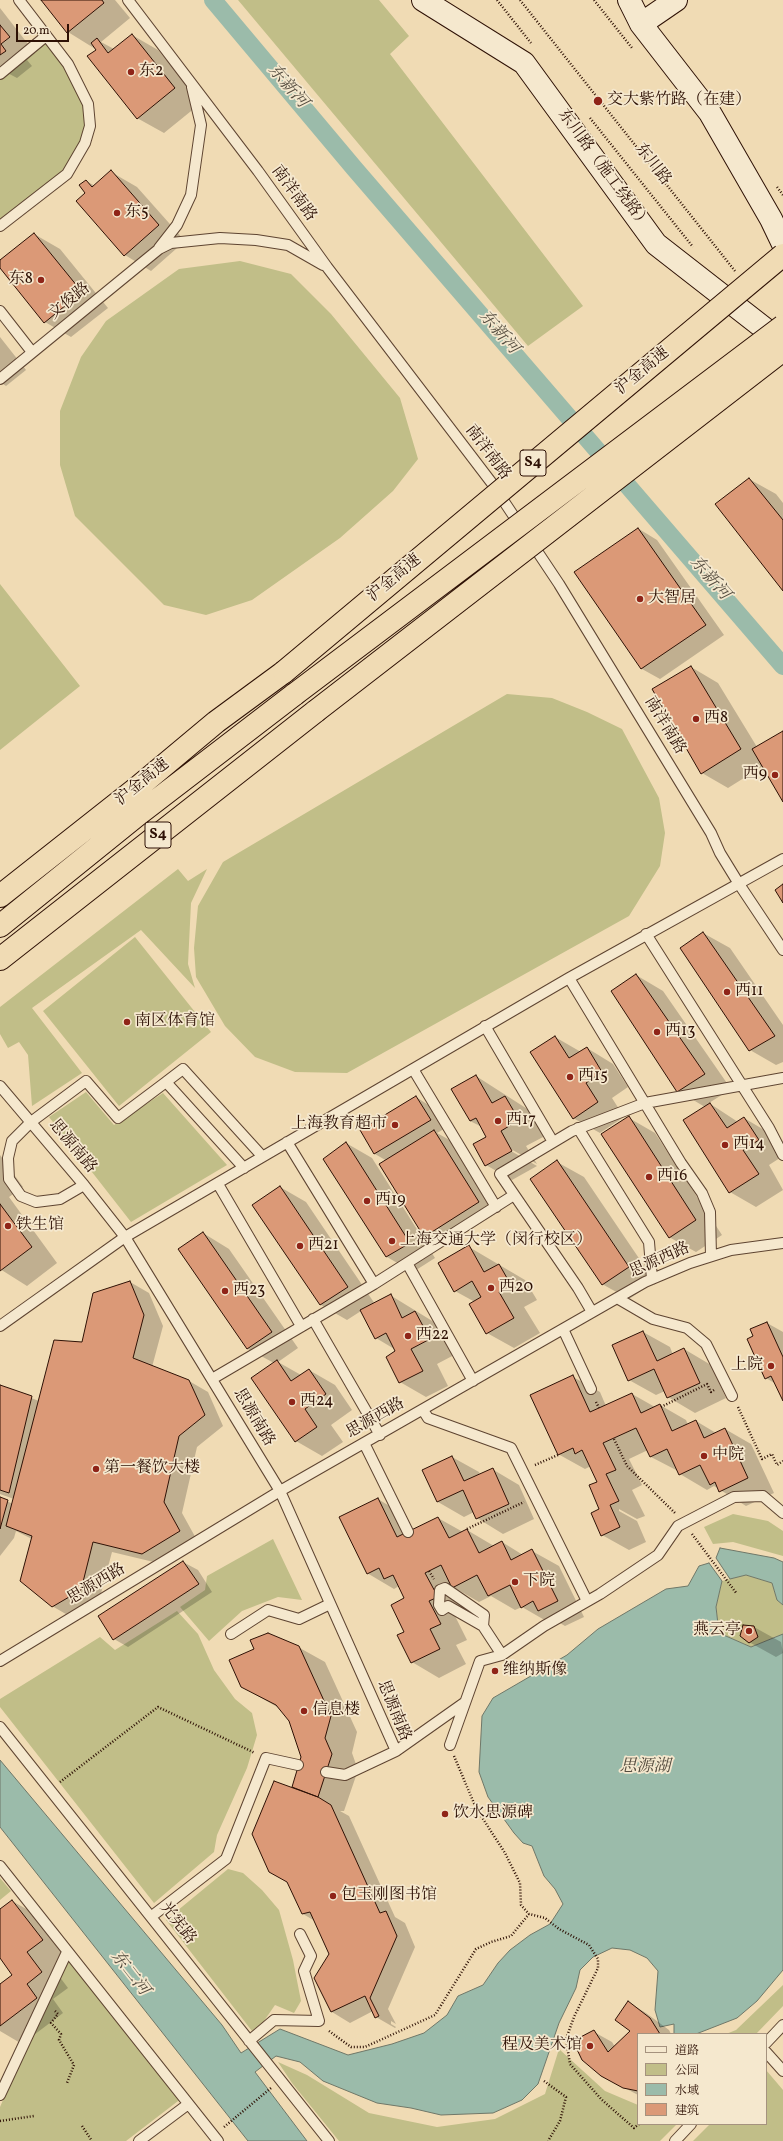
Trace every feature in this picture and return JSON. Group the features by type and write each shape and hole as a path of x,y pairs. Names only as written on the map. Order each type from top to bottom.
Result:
{"highway":[{"name":"沪金高速","path":"0,896 138,788 216,722 284,672 783,255"},
{"name":"沪金高速","path":"0,926 140,813 295,694 783,326"},
{"name":"S4","path":"0,959 316,711 783,350"}],"main road":[{"name":"东川路（施工绕路）","path":"423,0 524,63 656,244 783,343"},
{"path":"629,0 641,24 710,113 771,219 783,244"},
{"path":"641,24 676,0"}],"lane":[{"path":"0,226 67,174 85,144 90,126 88,104 68,64 19,0"},
{"name":"南洋南路","path":"128,0 258,171 327,267 491,482 550,571 711,833 720,853 739,884 783,950"},
{"path":"0,74 46,36"},
{"name":"文俊路","path":"159,249 177,225 191,195 202,125 190,82"},
{"name":"文俊路","path":"0,379 159,249 171,243 220,238 256,240 288,245 327,267"},
{"path":"0,311 32,352"},
{"path":"0,1326 124,1237 218,1184 262,1156 569,978 783,859"},
{"path":"646,934 769,1128 783,1155"},
{"path":"569,978 681,1163 702,1192 710,1212 711,1256"},
{"path":"486,1026 554,1142"},
{"path":"84,1185 60,1199 36,1202 21,1196 9,1179 8,1158 12,1141 31,1122 86,1081 118,1118 183,1069 262,1156"},
{"path":"413,1069 496,1207"},
{"path":"592,1312 578,1288 500,1174 578,1128 645,1103 783,1078"},
{"path":"166,1082 244,1168"},
{"name":"思源南路","path":"1,1088 84,1185 124,1237 280,1491 396,1751 346,1775 326,1772"},
{"path":"578,1128 649,1242 652,1279"},
{"path":"287,1142 374,1284"},
{"path":"218,1184 301,1326"},
{"path":"212,1379 374,1284 514,1195"},
{"name":"思源西路","path":"0,1661 280,1491 652,1279 711,1256 731,1250 783,1243"},
{"path":"407,1263 473,1381"},
{"path":"617,1298 653,1319 687,1328 692,1332 706,1344 732,1396"},
{"path":"313,1319 380,1435"},
{"path":"563,1329 591,1388"},
{"path":"423,1410 428,1418 511,1448 587,1601"},
{"path":"364,1443 408,1532"},
{"path":"450,1745 480,1661 502,1655 544,1626 587,1601 658,1555 678,1526 734,1497 762,1496 783,1513"},
{"path":"483,1626 484,1615 445,1588 440,1590 439,1605 442,1610 448,1606 483,1626 502,1655"},
{"path":"231,1634 268,1610 299,1619 330,1604"},
{"path":"396,1751 464,1703"},
{"name":"光宪路","path":"0,1727 152,1916 329,2141"},
{"path":"152,1916 226,1859 266,1758 298,1765"},
{"path":"0,1866 187,2105 218,2141"},
{"path":"249,2041 274,2020 319,2020 304,1971 311,1956 300,1934"},
{"path":"0,2095 67,1952"},
{"path":"767,2042 783,2025"},
{"path":"767,2053 783,2071"},
{"path":"139,2141 187,2105"},
{"path":"675,2141 690,2125"}],"path":[{"path":"497,0 536,50"},
{"name":"东川路","path":"520,0 738,274"},
{"path":"586,111 694,248"},
{"path":"661,1407 707,1384 711,1392 719,1387 723,1395 728,1398 732,1396 762,1459 772,1454 777,1465 783,1461"},
{"path":"51,1789 158,1707 266,1758"},
{"path":"450,1745 476,1808 505,1853 520,1883 521,1905 529,1914 545,1918 559,1929 589,1945 598,1959 598,1968 574,2017 566,2039 570,2064 602,2100 634,2128 638,2125"},
{"path":"319,2020 333,2036 351,2047 365,2047 435,2015 476,1949 510,1936 529,1914"},
{"path":"45,1999 58,2014 51,2023 61,2034 59,2040 74,2065 67,2084"},
{"path":"544,2081 566,2096 560,2122 548,2141"},
{"path":"229,2123 269,2090"},
{"path":"0,2121 34,2116"},
{"path":"82,2126 92,2141"}],"green space":[{"path":"238,0 379,0 409,36 390,54 583,306 528,346"},
{"path":"46,36 82,90 90,126 77,160 0,226 0,74"},
{"path":"240,261 291,274 331,314 400,398 418,459 393,491 340,538 252,600 206,615 164,605 75,516 60,465 60,411 81,357 106,321 179,269"},
{"path":"0,584 80,686 0,750"},
{"path":"507,694 552,698 587,712 622,729 659,798 665,833 660,866 629,916 347,1073 295,1072 255,1057 225,1026 196,977 194,948 198,906 223,862"},
{"path":"178,869 188,881 207,869 191,903 188,964 195,988 141,930 32,1008 82,1073 32,1106 28,1055 19,1042 8,1048 0,1034 0,1007"},
{"name":"南区体育馆","path":"135,937 211,1032 119,1106 43,1011"},
{"path":"86,1092 114,1125 163,1093 227,1165 131,1222 49,1117"},
{"path":"733,1514 768,1521 783,1531 783,1556 733,1542 713,1544 704,1527"},
{"path":"273,1539 302,1600 278,1597 242,1611 209,1641 180,1607 205,1590 207,1576"},
{"path":"746,1575 772,1583 777,1600 783,1605 783,1634 751,1647 719,1633 716,1607 722,1581"},
{"path":"177,1611 198,1634 214,1670 235,1699 252,1713 257,1735 247,1768 217,1835 214,1852 154,1903 0,1707 0,1699 100,1637 115,1650"},
{"path":"228,1869 243,1873 262,1890 279,1910 293,1960 301,2001 294,2013 275,2005 264,2021 252,2031 166,1920"},
{"path":"0,1878 11,1891 0,1900"},
{"path":"67,1952 182,2098 126,2141 0,2141 0,2107"},
{"path":"783,1985 783,2006 757,2033 728,2033 736,2030"},
{"path":"559,2049 605,2091 637,2105 637,2125 676,2125 660,2141 339,2141 292,2083 278,2062 307,2075 369,2113 437,2127 495,2119 545,2094"},
{"path":"767,2071 783,2090 783,2141 693,2141 709,2125 767,2125"}],"water":[{"path":"720,1548 774,1558 783,1562 783,1605 777,1600 772,1583 746,1575 730,1579 716,1558"},
{"name":"思源湖","path":"709,1563 722,1581 716,1607 719,1633 751,1647 783,1634 783,1970 757,2001 737,2018 699,2033 674,2033 674,2024 660,2027 655,2010 658,1971 647,1958 630,1950 612,1948 593,1957 580,1970 576,1988 559,2023 538,2084 522,2100 493,2113 441,2115 411,2108 377,2103 323,2081 300,2062 276,2056 255,2072 307,2141 248,2141 0,1827 0,1760 222,2025 241,2053 280,2029 348,2055 392,2044 424,2033 447,2015 458,1996 483,1985 498,1963 510,1950 530,1935 550,1924 563,1904 555,1889 544,1876 532,1846 523,1843 514,1833 488,1797 479,1772 482,1716 493,1698 567,1655 598,1629 666,1589 688,1586 699,1566"}],"building":[{"path":"41,0 102,0 104,3 67,33"},
{"path":"0,25 10,37 1,44 6,51 0,55"},
{"name":"东2","path":"132,34 175,88 137,119 87,56 96,50 91,43 97,38 108,53"},
{"name":"东5","path":"111,170 159,225 124,256 76,201 85,193 79,185 86,180 92,187"},
{"name":"东8","path":"34,233 82,292 44,323 0,268 0,260"},
{"path":"749,478 783,520 783,591 715,504"},
{"name":"大智居","path":"638,528 706,625 641,669 574,572"},
{"name":"西8","path":"691,666 741,749 701,774 652,689"},
{"name":"西9","path":"783,731 783,802 752,749"},
{"path":"783,884 783,903 775,890"},
{"name":"西11","path":"703,932 775,1036 749,1051 680,948"},
{"name":"西13","path":"636,974 705,1074 677,1092 611,991"},
{"name":"西15","path":"555,1036 569,1058 587,1047 602,1072 586,1083 598,1102 573,1119 530,1052"},
{"name":"西17","path":"476,1075 492,1103 505,1096 519,1120 501,1131 512,1151 485,1166 473,1144 486,1137 476,1118 470,1121 451,1089"},
{"name":"上海教育超市","path":"416,1096 431,1120 374,1154 360,1130"},
{"name":"西14","path":"710,1103 727,1128 744,1117 759,1140 743,1150 759,1174 729,1193 683,1120"},
{"name":"西16","path":"629,1116 696,1220 669,1238 601,1134"},
{"path":"434,1130 479,1202 424,1237 379,1164"},
{"name":"西19","path":"346,1142 410,1243 386,1257 323,1159"},
{"path":"557,1160 629,1267 602,1285 530,1179"},
{"name":"西21","path":"280,1186 348,1287 320,1305 252,1205"},
{"name":"铁生馆","path":"0,1204 32,1247 0,1271"},
{"name":"西23","path":"203,1232 272,1332 247,1349 178,1249"},
{"name":"西20","path":"469,1245 484,1272 499,1264 511,1285 499,1292 514,1318 486,1334 469,1304 481,1297 472,1281 454,1292 438,1263"},
{"name":"第一餐饮大楼","path":"130,1281 144,1315 133,1358 189,1380 205,1415 179,1436 164,1502 180,1531 142,1554 93,1542 81,1590 52,1607 20,1581 32,1536 6,1526 54,1340 82,1342 93,1293"},
{"name":"西22","path":"391,1294 402,1318 415,1311 430,1339 411,1349 423,1371 399,1383 386,1357 395,1351 386,1333 375,1339 360,1310"},
{"name":"上院","path":"767,1322 783,1357 783,1401 771,1376 765,1379 747,1339 753,1336 750,1329"},
{"path":"643,1331 657,1361 684,1348 700,1383 667,1398 654,1369 628,1381 612,1345"},
{"name":"西24","path":"277,1360 291,1381 309,1369 326,1394 305,1409 317,1427 295,1442 251,1378"},
{"name":"中院","path":"573,1375 590,1412 632,1393 641,1413 660,1404 672,1431 696,1420 704,1438 725,1428 748,1478 719,1492 715,1482 710,1485 700,1465 679,1475 667,1449 650,1457 636,1428 603,1443 616,1470 606,1474 619,1501 610,1505 620,1527 601,1536 591,1513 599,1509 589,1485 597,1482 582,1450 575,1454 573,1448 558,1455 530,1395"},
{"path":"0,1385 32,1396 9,1493 0,1490"},
{"path":"452,1456 464,1481 493,1468 509,1504 476,1519 463,1490 437,1502 422,1470"},
{"path":"0,1497 8,1500 0,1529"},
{"name":"下院","path":"378,1498 397,1537 438,1517 449,1538 467,1529 479,1553 502,1541 511,1560 532,1549 558,1601 538,1611 533,1601 521,1608 510,1585 488,1596 477,1575 452,1588 441,1565 425,1573 438,1597 429,1601 441,1624 430,1629 440,1649 411,1663 397,1635 404,1632 391,1605 404,1598 393,1575 384,1579 379,1568 367,1574 339,1517"},
{"path":"183,1561 199,1584 113,1640 98,1616"},
{"name":"燕云亭","path":"743,1625 754,1626 758,1637 749,1643 740,1636"},
{"name":"信息楼","path":"268,1633 299,1646 331,1716 325,1738 332,1754 318,1797 292,1787 301,1757 289,1721 276,1705 241,1687 229,1660 254,1649 250,1640"},
{"name":"包玉刚图书馆","path":"274,1781 318,1797 331,1805 380,1913 386,1911 397,1936 370,1998 379,2016 375,2018 365,1996 331,2012 314,1978 329,1954 310,1912 302,1914 287,1882 269,1872 252,1834"},
{"path":"12,1900 43,1940 27,1952 42,1972 27,1984 37,1998 0,2026 0,1984 12,1975 0,1958 0,1909"},
{"name":"程及美术馆","path":"628,2001 650,2018 659,2033 637,2033 637,2091 623,2088 601,2076 582,2060 573,2041 594,2030 608,2052 630,2031 615,2020"}],"waterway":[{"name":"东新河","path":"213,0 354,168 783,666"}],"place":[{"name":"东2","path":"131,72"},
{"name":"交大紫竹路（在建）","path":"598,101"},
{"name":"东5","path":"117,213"},
{"name":"东8","path":"41,280"},
{"name":"大智居","path":"640,599"},
{"name":"西8","path":"696,719"},
{"name":"西9","path":"775,775"},
{"name":"西11","path":"727,992"},
{"name":"南区体育馆","path":"127,1022"},
{"name":"西13","path":"657,1032"},
{"name":"西15","path":"570,1077"},
{"name":"西17","path":"498,1121"},
{"name":"上海教育超市","path":"395,1125"},
{"name":"西14","path":"725,1145"},
{"name":"西16","path":"649,1177"},
{"name":"西19","path":"367,1201"},
{"name":"铁生馆","path":"8,1226"},
{"name":"上海交通大学（闵行校区）","path":"392,1241"},
{"name":"西21","path":"300,1246"},
{"name":"西20","path":"491,1288"},
{"name":"西23","path":"225,1291"},
{"name":"西22","path":"408,1336"},
{"name":"上院","path":"771,1366"},
{"name":"西24","path":"292,1402"},
{"name":"中院","path":"704,1456"},
{"name":"第一餐饮大楼","path":"96,1469"},
{"name":"下院","path":"515,1582"},
{"name":"燕云亭","path":"749,1631"},
{"name":"维纳斯像","path":"495,1671"},
{"name":"信息楼","path":"304,1711"},
{"name":"饮水思源碑","path":"445,1814"},
{"name":"包玉刚图书馆","path":"333,1896"},
{"name":"程及美术馆","path":"590,2046"}],"water label":[{"name":"东二河","path":"129,1974"}]}
